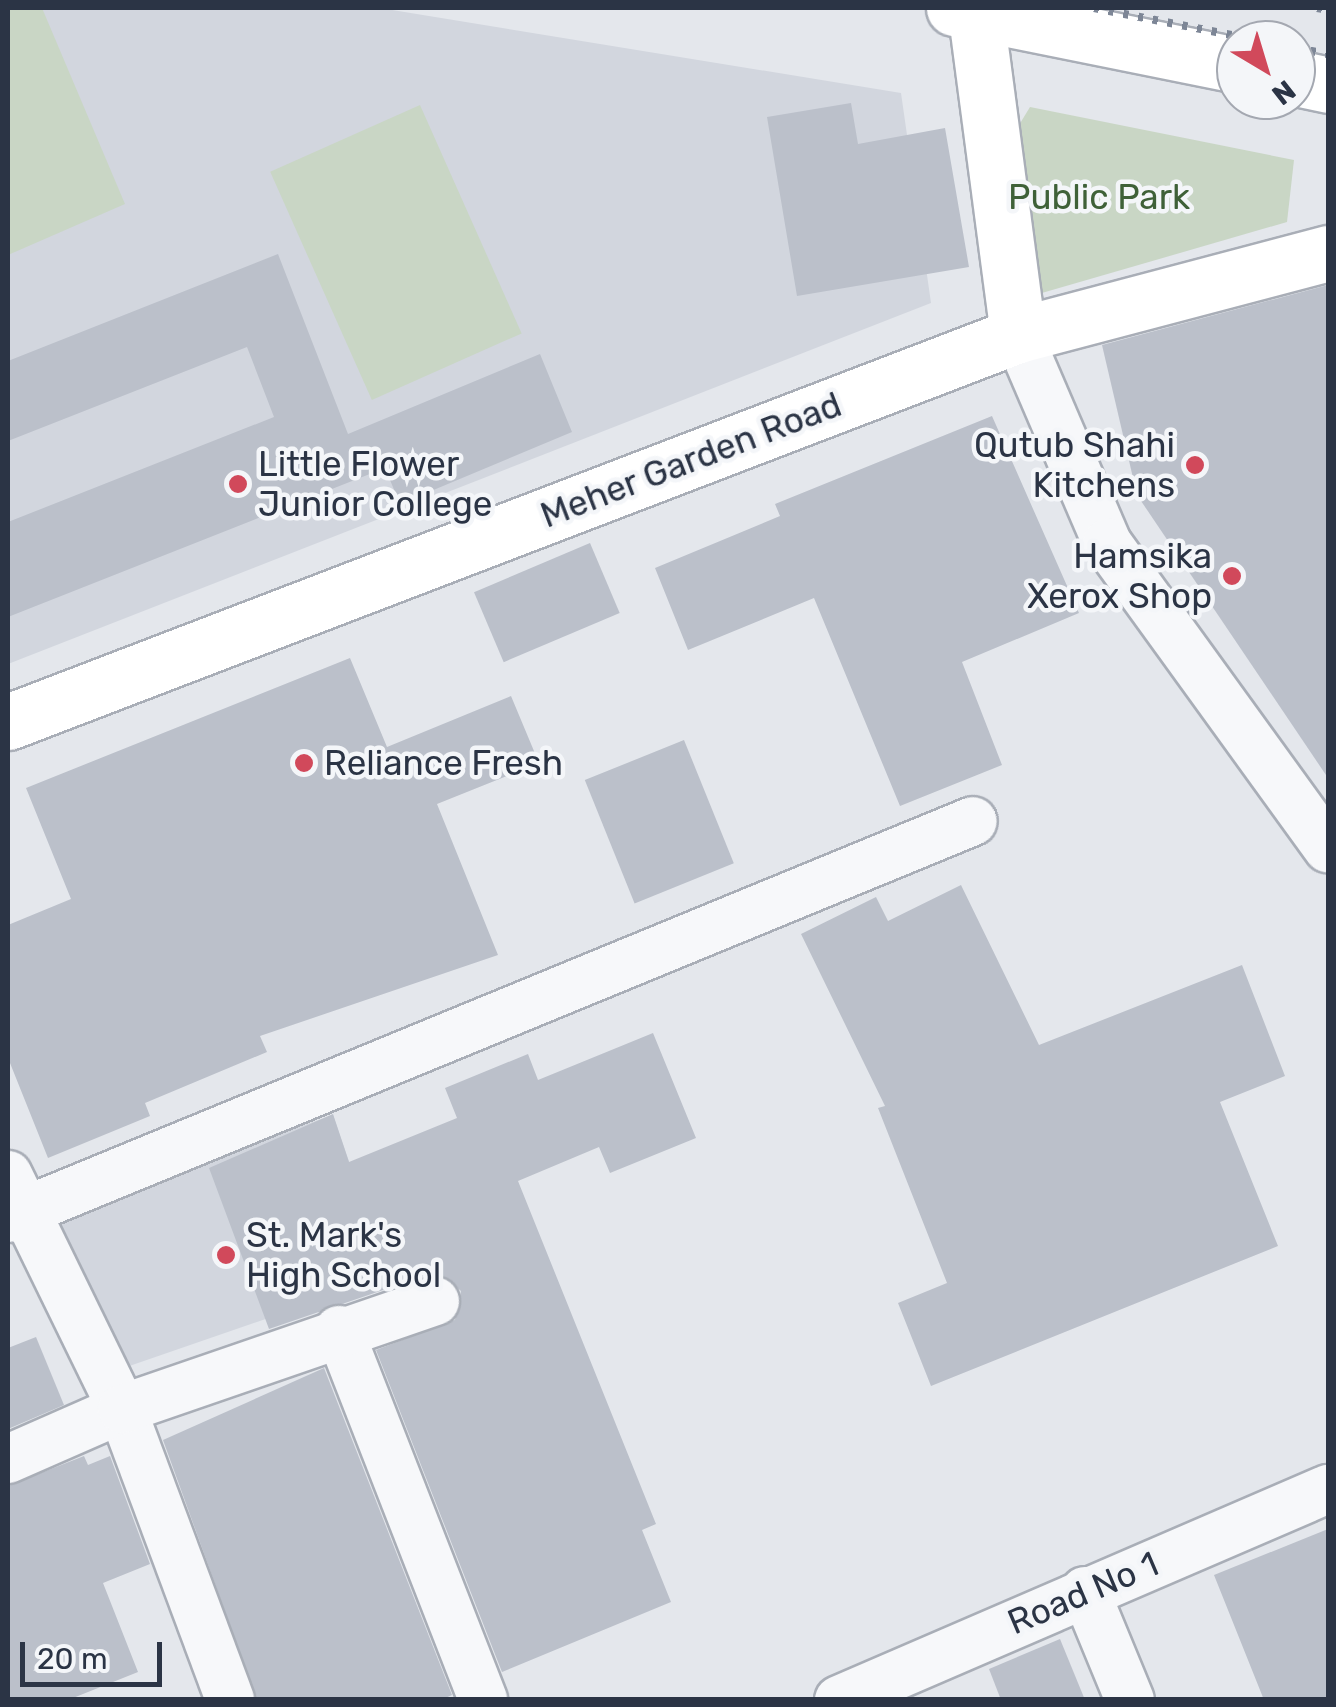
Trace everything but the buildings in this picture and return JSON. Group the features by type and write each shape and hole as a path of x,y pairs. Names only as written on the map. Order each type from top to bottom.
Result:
{"main road":[{"path":"1018,334 968,9 1216,61"},
{"name":"Meher Garden Road","path":"8,722 1018,334 1328,253"}],"street":[{"path":"1018,334 1108,543 1328,848"},
{"path":"230,1700 122,1409 13,1202 973,821"},
{"path":"8,1459 122,1409 339,1330 435,1301"},
{"path":"339,1330 482,1700"},
{"name":"Road No 1","path":"839,1700 1328,1489"},
{"path":"1085,1591 1130,1700"}],"shaded area":[{"name":"Little Flower Junior College","path":"8,8 380,8 901,93 931,303 8,664"},
{"name":"St. Mark's High School","path":"333,1115 389,1277 107,1374 51,1212"}],"green space":[{"path":"8,8 42,8 125,204 8,255"},
{"path":"420,105 522,333 372,400 270,172"},
{"name":"Public Park","path":"1030,107 1294,160 1287,222 1028,297 1016,130"}],"railway":[{"path":"1094,8 1216,32"},
{"path":"1317,8 1328,10"},
{"path":"1316,52 1328,54"}],"place":[{"name":"Qutub Shahi Kitchens","path":"1195,465"},
{"name":"Little Flower Junior College","path":"238,484"},
{"name":"Hamsika Xerox Shop","path":"1232,576"},
{"name":"Reliance Fresh","path":"304,763"},
{"name":"St. Mark's High School","path":"226,1255"}]}
